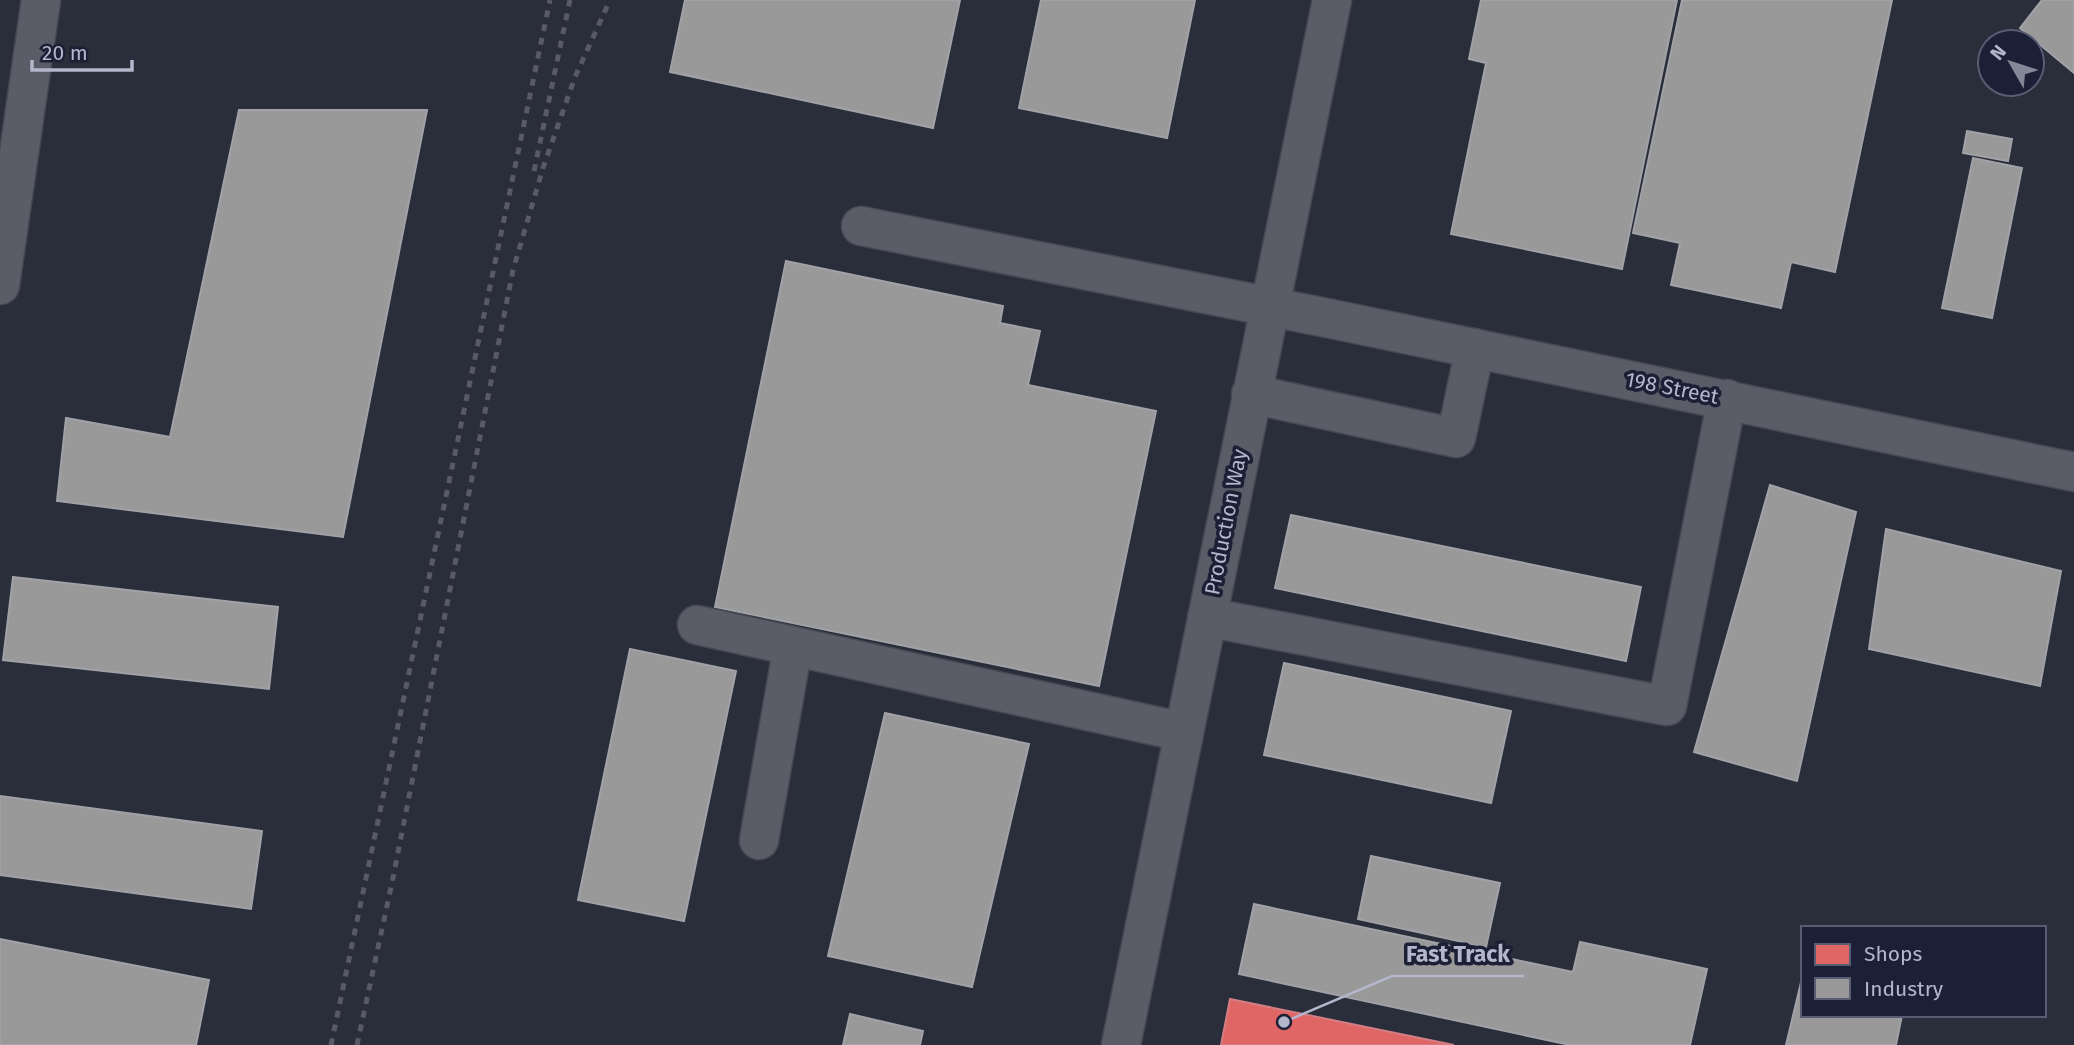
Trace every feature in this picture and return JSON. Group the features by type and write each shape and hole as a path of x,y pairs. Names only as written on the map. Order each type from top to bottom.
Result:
{"street":[{"path":"0,285 41,0"},
{"name":"Production Way","path":"1121,1045 1332,0"},
{"name":"198 Street","path":"860,226 1269,306 2074,472"},
{"path":"1251,394 1456,438 1475,348"},
{"path":"1207,617 1667,706 1727,399"},
{"path":"697,625 1183,732"},
{"path":"759,840 793,646"}],"building: Shops":[{"path":"1230,999 1454,1045 1221,1045"}],"building: Industry":[{"path":"685,0 960,0 933,128 670,72"},
{"path":"1041,0 1195,0 1167,138 1019,108"},
{"path":"1481,0 1677,0 1622,269 1451,234 1486,63 1469,59"},
{"path":"1682,0 1892,0 1835,272 1791,262 1781,308 1671,285 1680,243 1633,233"},
{"path":"2042,0 2074,0 2074,73 2046,50 2046,28 2020,28"},
{"path":"239,110 427,110 343,537 57,501 66,418 170,437"},
{"path":"1967,131 2012,139 2008,161 1963,153"},
{"path":"1973,158 2022,168 1992,318 1942,308"},
{"path":"786,261 1003,306 1000,323 1040,331 1028,385 1156,411 1099,686 715,607"},
{"path":"1770,485 1856,512 1797,781 1694,752"},
{"path":"1291,515 1641,587 1626,661 1275,588"},
{"path":"1886,529 2061,571 2040,686 1869,649"},
{"path":"13,577 278,607 269,689 3,660"},
{"path":"630,649 736,671 684,921 578,900"},
{"path":"1284,663 1511,711 1491,803 1264,755"},
{"path":"885,713 1029,744 972,987 828,956"},
{"path":"0,796 262,831 251,909 0,875"},
{"path":"1371,856 1500,883 1486,947 1358,919"},
{"path":"1254,904 1573,972 1580,942 1707,969 1690,1045 1570,1045 1239,974"},
{"path":"0,939 209,980 196,1045 0,1045"},
{"path":"1801,982 1801,1017 1902,1017 1896,1045 1786,1045"},
{"path":"850,1014 923,1031 920,1045 843,1045"}],"railway":[{"path":"331,1045 550,0"},
{"path":"534,171 570,0"},
{"path":"357,1045 393,878 513,270 543,168 575,77 610,0"}],"place":[{"name":"Fast Track","path":"1284,1022"}]}
